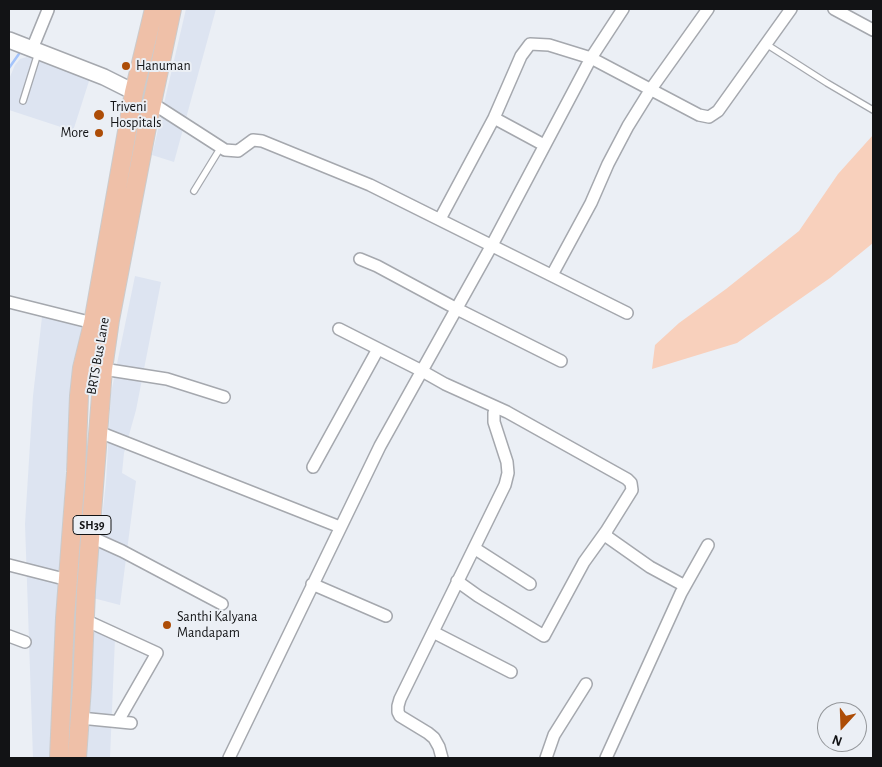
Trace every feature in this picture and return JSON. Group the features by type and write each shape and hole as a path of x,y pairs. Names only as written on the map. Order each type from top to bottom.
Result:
{"main road":[{"name":"SH39","path":"77,758 77,719 103,369 143,98 154,9"},
{"name":"BRTS Bus Lane","path":"77,719 75,613 89,408 143,98 163,9"},
{"name":"SH39","path":"60,758 64,618 82,368 143,98 172,9"},
{"path":"61,726 77,719"}],"street":[{"path":"229,758 380,446 492,245 591,58 623,9"},
{"path":"552,275 591,203 608,164 651,89 708,9"},
{"path":"440,219 494,118 521,56 530,44 549,45 591,58 706,118 718,111 791,9"},
{"path":"834,9 873,30"},
{"path":"48,10 26,46 104,77 143,98 221,147 234,152 242,149 253,140 262,141 370,185 627,313"},
{"path":"494,118 544,145"},
{"path":"360,259 561,361"},
{"path":"9,302 93,323"},
{"path":"339,329 445,384 496,407 631,483 631,494 584,562 544,636 457,581"},
{"path":"313,467 378,349"},
{"path":"103,369 168,378 224,397"},
{"path":"442,758 434,738 404,719 398,712 400,699 505,485 508,473 507,462 494,422 496,407"},
{"path":"99,432 340,527"},
{"path":"607,530 606,535 608,538 650,567 685,586"},
{"path":"91,537 122,551 222,604"},
{"path":"606,758 685,586 708,546"},
{"path":"474,548 530,584"},
{"path":"9,565 68,580"},
{"path":"312,584 386,616"},
{"path":"85,620 157,652 118,722"},
{"path":"433,632 511,672"},
{"path":"9,636 25,642"},
{"path":"546,758 554,735 586,684"},
{"path":"77,719 131,723"}],"lane":[{"path":"766,44 827,84 873,110"},
{"path":"24,101 26,46"},
{"path":"194,191 221,147"}],"shaded area":[{"path":"186,9 216,9 174,162 152,155"},
{"path":"27,57 90,78 73,131 9,110 9,79 15,65 20,59"},
{"path":"873,135 873,243 830,278 737,343 652,369 655,345 679,323 726,289 799,231 838,174"},
{"path":"135,276 161,282 136,410 124,453 122,473 136,481 120,605 93,598 106,482 111,393"},
{"path":"43,308 84,319 75,370 66,468 54,671 55,718 52,758 33,758 25,524 33,396"},
{"path":"94,628 115,638 110,758 86,758"}],"waterway":[{"path":"9,68 21,51"}],"place":[{"name":"Hanuman","path":"126,66"},
{"name":"Triveni Hospitals","path":"99,115"},
{"name":"More","path":"99,133"},
{"name":"Santhi Kalyana Mandapam","path":"167,625"}]}
